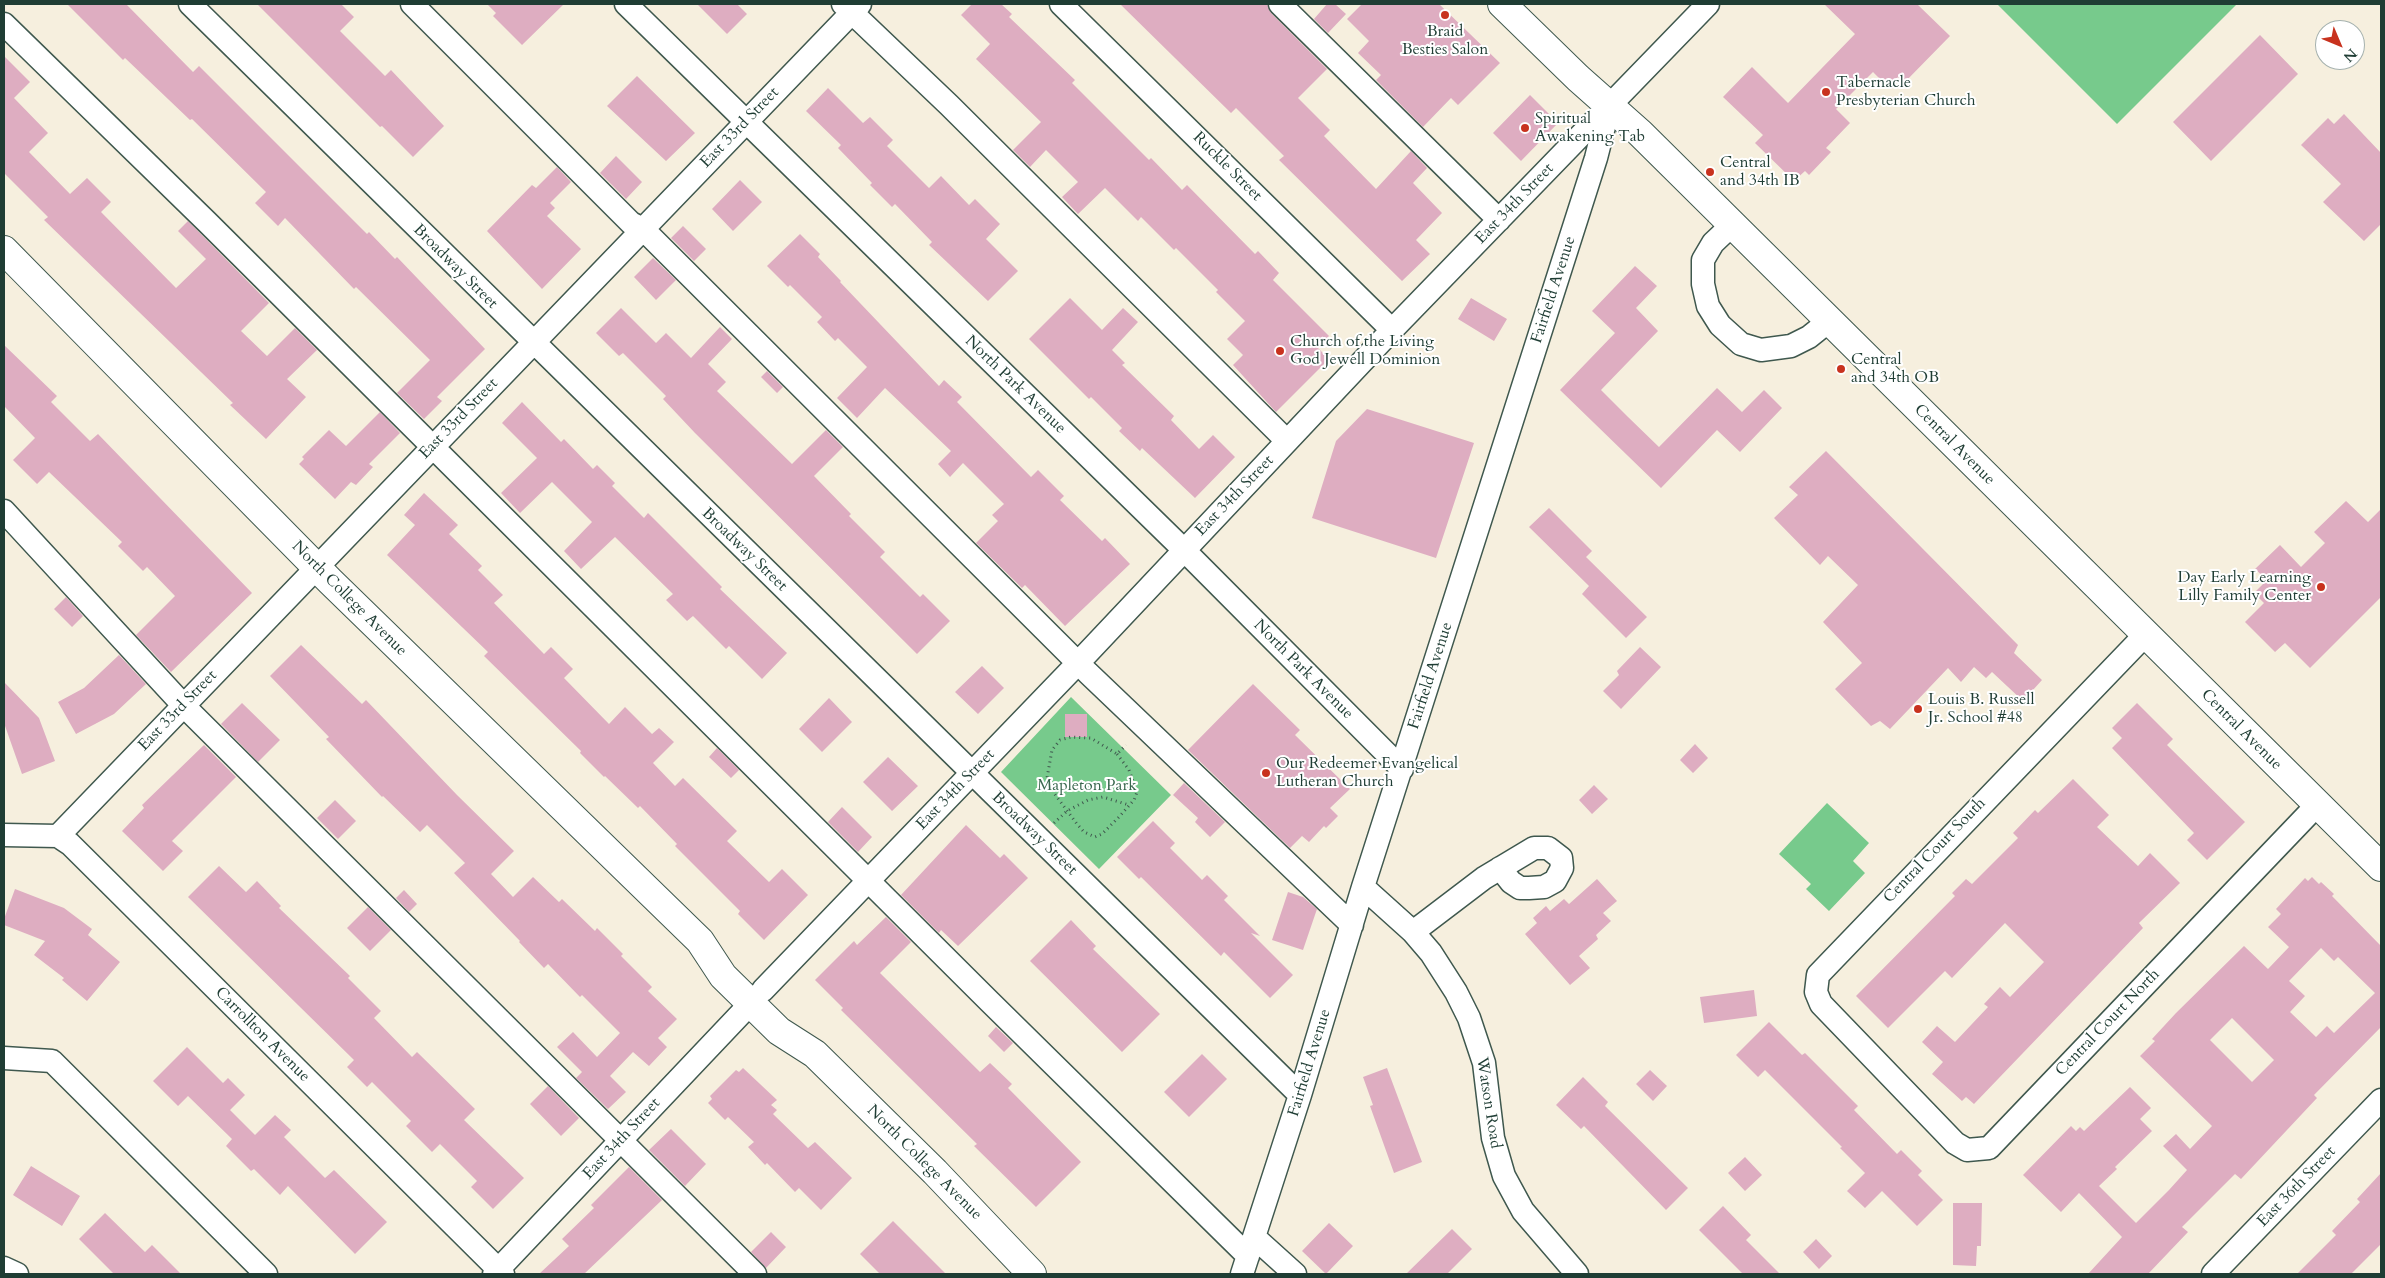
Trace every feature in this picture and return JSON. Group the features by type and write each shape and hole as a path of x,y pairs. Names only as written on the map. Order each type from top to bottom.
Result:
{"main road":[{"name":"Central Avenue","path":"1502,4 1578,78 1640,133 2381,867"},
{"name":"North College Avenue","path":"4,250 317,568 700,941 723,976 757,996 779,1031 815,1054 935,1172 1032,1274"}],"street":[{"name":"Broadway Street","path":"190,4 532,343 1300,1095"},
{"path":"412,4 631,222 643,229 1078,663 1352,926"},
{"name":"North Park Avenue","path":"626,4 1184,550 1402,769"},
{"name":"Ruckle Street","path":"1061,4 1392,330"},
{"path":"1280,4 1499,220"},
{"name":"East 34th Street","path":"498,1273 757,996 1078,663 1392,330 1708,4"},
{"name":"East 33rd Street","path":"58,836 746,122 852,7"},
{"path":"852,7 1287,441"},
{"path":"4,24 200,215 1248,1256 1295,1274"},
{"name":"Fairfield Avenue","path":"1248,1256 1300,1095 1363,887 1596,158 1610,106"},
{"path":"1732,224 1713,243 1703,260 1703,284 1708,306 1720,326 1741,344 1761,350 1791,346 1809,337 1829,321"},
{"path":"4,511 184,706 755,1274"},
{"name":"Central Court South","path":"1890,1076 1821,1004 1816,992 1816,979 1820,971 2145,635"},
{"name":"Central Court North","path":"1890,1076 1963,1148 1976,1151 1989,1148 2317,805"},
{"path":"4,836 58,836"},
{"name":"Carrollton Avenue","path":"58,836 70,844 498,1273"},
{"path":"1413,932 1450,902 1500,868"},
{"name":"Watson Road","path":"1363,887 1413,932 1446,976 1468,1018 1484,1063 1497,1157 1508,1185 1529,1218 1577,1274"},
{"path":"4,1058 52,1060 266,1274"},
{"name":"East 36th Street","path":"2213,1274 2381,1100"},
{"path":"2226,1274 2234,1253"},
{"path":"4,1268 16,1274"}],"path":[{"path":"1071,737 1091,738 1118,754 1129,770 1137,792 1129,805 1102,834 1095,837 1084,832 1054,793 1047,778 1052,750 1060,740 1071,737"},
{"path":"1118,754 1126,745"},
{"path":"1052,826 1067,811 1088,800 1103,798 1129,805"}],"green space":[{"path":"1997,4 2237,4 2117,124"},
{"name":"Mapleton Park","path":"1071,697 1171,795 1099,869 1001,772"},
{"path":"1827,803 1869,843 1853,861 1865,873 1829,911 1806,889 1811,884 1779,854"}],"building":[{"path":"67,4 126,4 193,72 199,66 367,234 369,232 395,259 397,257 485,349 437,397 442,401 424,419 397,393 430,360 356,287 354,289 285,218 278,226 255,203 266,192 192,119 190,120 125,58 123,60"},
{"path":"257,4 341,4 354,17 340,31 385,76 391,70 444,126 413,157 382,126 380,127"},
{"path":"487,4 564,4 522,45 493,16 496,13"},
{"path":"697,4 737,4 747,14 727,34"},
{"path":"972,4 1001,4 1012,14 1009,17 1075,80 1072,83 1149,160 1151,158 1182,190 1187,185 1255,254 1258,251 1279,273 1273,280 1329,336 1317,347 1329,359 1276,412 1233,365 1243,355 1227,339 1245,321 1216,292 1218,290 1176,248 1174,250 1141,217 1138,221 1105,188 1078,214 1062,197 1078,182 1046,150 1030,167 1013,150 1041,122 976,59 990,44 961,15"},
{"path":"1120,4 1267,4 1271,13 1327,69 1298,98 1330,130 1324,136 1376,189 1411,151 1427,168 1413,183 1442,213 1416,240 1430,254 1402,281 1279,160 1284,156 1236,108 1231,113"},
{"path":"1327,4 1335,4 1346,14 1328,33 1314,19"},
{"path":"1362,4 1439,4 1500,63 1458,105 1451,98 1423,127 1376,80 1381,75 1358,53 1369,41 1347,19"},
{"name":"Tabernacle Presbyterian Church","path":"1824,4 1917,4 1950,36 1904,83 1898,77 1888,87 1873,72 1836,109 1850,123 1826,148 1831,152 1809,175 1805,171 1794,181 1755,143 1763,135 1723,97 1752,67 1788,103 1855,34"},
{"path":"2260,35 2298,74 2211,161 2173,122"},
{"path":"4,56 30,82 14,98 48,133 29,152 70,194 87,178 111,202 101,212 176,288 206,259 178,231 188,221 269,303 241,331 267,356 295,328 317,350 287,379 306,397 266,439 230,405 233,403 44,220 48,217 4,173"},
{"path":"637,76 695,133 666,161 607,106"},
{"path":"828,88 863,123 870,117 893,140 887,146 929,188 941,176 969,205 975,199 1000,224 986,239 1018,271 988,301 929,245 932,242 895,204 892,207 870,185 872,183 838,148 841,145 806,111"},
{"name":"Spiritual Awakening Tab","path":"1530,95 1558,123 1521,161 1493,133"},
{"path":"2344,114 2381,153 2381,224 2364,241 2323,202 2341,184 2301,145 2328,118 2334,124"},
{"path":"616,156 642,182 626,199 600,173"},
{"path":"557,167 571,182 550,203 555,208 547,216 581,249 542,289 487,231 532,185 536,188"},
{"path":"740,180 762,202 733,231 712,209"},
{"path":"683,226 706,249 694,261 671,238"},
{"path":"800,234 820,254 818,257 840,282 939,386 944,380 962,397 957,402 1031,477 1038,470 1064,496 1060,500 1102,541 1105,538 1130,564 1065,626 1025,585 1022,588 976,543 998,521 992,515 1004,504 963,463 950,477 938,464 951,451 885,388 857,418 837,398 867,367 838,338 835,341 817,322 822,317 790,285 788,287 767,266"},
{"path":"653,258 676,280 656,300 634,277"},
{"path":"1635,266 1657,286 1636,308 1658,331 1601,390 1659,447 1717,388 1742,412 1764,390 1782,408 1740,452 1717,430 1661,488 1560,390 1615,333 1592,311"},
{"path":"1070,298 1102,330 1123,308 1138,322 1112,350 1125,363 1122,365 1174,416 1171,420 1199,449 1213,435 1235,457 1195,498 1142,448 1140,451 1119,431 1122,428 1091,397 1089,399 1029,339"},
{"path":"1471,298 1507,319 1494,341 1458,319"},
{"path":"621,308 656,343 666,333 691,358 720,327 732,339 708,364 726,382 717,391 792,464 826,430 843,447 814,476 851,514 849,516 885,552 880,557 920,597 923,594 950,621 917,654 695,433 663,399 666,396 623,353 619,356 596,333"},
{"path":"4,345 57,396 51,402 90,441 98,434 252,593 171,672 136,635 175,596 147,567 143,571 118,546 122,542 49,472 37,484 13,460 35,438 4,406"},
{"path":"767,371 783,387 777,393 761,377"},
{"path":"522,402 561,442 564,439 593,469 597,465 615,483 612,486 644,518 648,513 722,587 720,589 787,653 762,679 729,646 726,649 693,616 687,621 666,600 673,594 615,537 581,569 564,551 592,522 552,482 520,513 501,493 537,458 502,423"},
{"path":"1367,409 1474,443 1436,558 1312,518 1336,441"},
{"path":"380,412 400,433 369,464 373,467 356,485 351,482 335,499 299,464 304,459 302,457 329,430 346,446"},
{"path":"1826,451 2018,645 2014,653 2042,680 2023,701 1992,672 1986,678 1974,667 1961,682 1948,668 1890,729 1880,721 1871,726 1835,689 1862,663 1823,622 1858,585 1828,556 1820,565 1774,518 1798,495 1789,487"},
{"path":"424,493 458,525 449,534 482,566 478,570 503,595 494,603 544,654 551,647 573,669 564,678 609,724 625,707 652,734 659,728 674,742 653,763 675,786 683,778 737,831 727,841 769,882 782,869 808,895 764,940 738,914 740,911 675,846 677,844 640,806 638,808 604,777 580,753 581,751 484,656 488,652 387,555 415,525 404,515"},
{"name":"Day Early Learning Lilly Family Center","path":"2346,501 2368,522 2381,509 2381,597 2310,668 2285,643 2275,652 2245,622 2264,603 2254,593 2267,580 2255,569 2280,545 2301,567 2325,543 2314,532"},
{"path":"1549,508 1592,551 1586,557 1647,617 1626,638 1582,594 1589,586 1529,527"},
{"path":"66,597 83,616 72,627 54,609"},
{"path":"301,645 362,704 366,700 457,795 514,851 491,874 513,897 533,877 559,902 562,899 595,931 597,928 623,954 621,956 652,987 648,991 677,1019 658,1038 667,1047 649,1066 633,1052 610,1076 626,1092 608,1109 576,1078 582,1072 557,1047 573,1032 597,1057 620,1033 582,995 580,997 548,964 544,968 454,873 465,863 427,825 420,832 382,797 326,739 329,737 270,676"},
{"path":"1640,647 1661,667 1621,709 1603,691 1619,675 1617,671"},
{"path":"119,655 146,684 114,714 76,734 58,702 84,688"},
{"path":"982,666 1004,688 978,714 955,692"},
{"path":"4,682 39,718 55,761 22,774 4,723"},
{"name":"Our Redeemer Evangelical Lutheran Church","path":"1253,684 1300,730 1295,735 1350,789 1330,808 1338,816 1326,828 1324,826 1309,842 1302,836 1290,848 1188,750"},
{"path":"829,698 852,722 822,752 799,729"},
{"path":"242,703 280,740 258,762 221,724"},
{"path":"2137,703 2173,739 2167,745 2245,822 2207,860 2187,840 2194,833 2112,748 2122,738 2112,728"},
{"path":"1065,714 1087,714 1087,737 1065,737"},
{"path":"1695,744 1708,758 1693,773 1680,760"},
{"path":"204,745 236,777 172,841 183,851 163,871 122,831 144,808 142,805"},
{"path":"717,748 739,770 731,778 709,757"},
{"path":"888,757 918,786 892,811 863,782"},
{"path":"2073,779 2109,815 2097,827 2138,866 2150,853 2180,883 2139,923 2143,928 1974,1104 1966,1097 1962,1101 1932,1074 1943,1062 1922,1042 1937,1026 1955,1042 1988,1007 1984,1004 2000,987 2010,997 2044,962 2005,923 1952,978 1945,971 1888,1028 1856,996 1955,896 1952,893 1966,879 1972,884 2018,838 2013,833 2035,810 2038,813"},
{"path":"1184,783 1225,822 1210,837 1195,822 1198,818 1173,795"},
{"path":"1594,785 1608,799 1592,814 1579,800"},
{"path":"335,800 356,821 338,839 317,818"},
{"path":"842,807 872,837 858,852 828,822"},
{"path":"1153,821 1175,843 1170,848 1202,880 1207,875 1228,896 1224,900 1260,936 1251,933 1293,975 1270,998 1224,952 1221,956 1141,877 1139,879 1117,857"},
{"path":"966,825 1000,858 1004,854 1028,878 958,946 941,930 939,933 901,895"},
{"path":"219,866 246,892 257,881 281,906 279,908 350,976 348,978 381,1011 374,1018 412,1057 417,1052 475,1109 464,1120 524,1178 493,1209 471,1187 477,1181 440,1144 432,1152 406,1126 411,1121 372,1082 367,1087 347,1067 354,1060 188,897"},
{"path":"2312,877 2319,884 2321,882 2334,894 2332,896 2381,946 2381,1027 2314,1095 2317,1098 2241,1179 2235,1174 2182,1227 2188,1232 2148,1274 2088,1274 2122,1237 2079,1193 2061,1212 2023,1175 2071,1126 2076,1131 2080,1127 2084,1131 2130,1087 2151,1108 2140,1119 2152,1131 2115,1167 2117,1169 2099,1186 2136,1223 2169,1190 2187,1170 2163,1146 2176,1134 2190,1149 2212,1126 2140,1056 2155,1041 2152,1039 2176,1013 2244,946 2268,969 2289,947 2268,927 2281,914 2276,909 2305,878 2308,881","holes":["2321,948 2334,961 2338,957 2375,993 2334,1033 2327,1026 2316,1037 2290,1012 2305,996 2289,981","2232,1018 2274,1060 2252,1082 2210,1040"]},
{"path":"1597,879 1617,901 1603,913 1611,921 1596,935 1598,939 1579,956 1590,968 1570,985 1525,934 1537,923 1533,918 1546,906 1550,911 1564,899 1569,904"},
{"path":"15,889 64,908 92,929 88,935 120,962 87,1001 62,980 64,978 34,955 45,941 4,925 4,919"},
{"path":"404,890 417,904 409,912 396,898"},
{"path":"1288,892 1303,897 1317,909 1303,950 1272,940"},
{"path":"368,907 391,930 370,951 347,928"},
{"path":"886,917 911,942 880,973 980,1072 990,1063 1012,1084 1008,1088 1081,1162 1036,1207 974,1146 977,1144 841,1010 843,1008 815,980 854,941 857,945"},
{"path":"1071,920 1096,946 1093,949 1160,1014 1122,1052 1030,961"},
{"path":"1754,990 1757,1016 1704,1023 1700,997"},
{"path":"1769,1022 1802,1055 1805,1053 1858,1106 1854,1110 1897,1154 1901,1150 1922,1171 1918,1175 1943,1200 1917,1226 1882,1191 1865,1208 1847,1191 1865,1173 1840,1148 1842,1147 1765,1070 1758,1077 1736,1055"},
{"path":"996,1027 1013,1043 1004,1052 988,1036"},
{"path":"187,1047 223,1083 228,1078 245,1095 230,1110 255,1135 275,1115 291,1130 284,1137 325,1178 334,1170 387,1222 355,1254 288,1186 280,1195 254,1169 251,1171 226,1146 232,1139 188,1096 178,1106 153,1081"},
{"path":"1202,1054 1227,1079 1189,1117 1164,1092"},
{"path":"743,1068 777,1100 771,1105 777,1110 773,1114 808,1148 815,1142 852,1178 821,1210 799,1188 795,1192 767,1163 765,1165 748,1147 754,1142 728,1117 725,1120 708,1103 712,1099 710,1096 736,1070 739,1072"},
{"path":"1387,1068 1422,1162 1394,1173 1370,1106 1373,1105 1363,1077"},
{"path":"1650,1070 1667,1086 1653,1101 1636,1084"},
{"path":"1583,1077 1608,1102 1605,1106 1688,1188 1666,1210 1584,1126 1581,1129 1556,1105"},
{"path":"548,1086 579,1118 561,1136 530,1104"},
{"path":"671,1129 706,1164 685,1186 649,1150"},
{"path":"1745,1157 1762,1175 1745,1191 1728,1173"},
{"path":"31,1166 80,1196 62,1226 13,1195"},
{"path":"629,1167 662,1200 584,1274 539,1274 569,1246 562,1239 594,1208 591,1205"},
{"path":"2381,1173 2381,1244 2351,1274 2297,1274 2336,1235 2332,1231 2360,1202 2357,1199"},
{"path":"1953,1203 1982,1203 1981,1246 1977,1246 1976,1266 1953,1265"},
{"path":"1723,1206 1751,1235 1746,1240 1780,1274 1743,1274 1699,1230"},
{"path":"105,1213 145,1252 152,1245 181,1274 114,1274 79,1239"},
{"path":"893,1221 946,1274 880,1274 860,1254"},
{"path":"1329,1223 1353,1246 1326,1274 1302,1251"},
{"path":"1452,1229 1472,1249 1447,1274 1406,1274"},
{"path":"771,1232 786,1247 766,1268 751,1252"},
{"path":"1816,1239 1832,1256 1819,1269 1803,1252"}],"place":[{"name":"Braid Besties Salon","path":"1445,15"},
{"name":"Tabernacle Presbyterian Church","path":"1826,92"},
{"name":"Spiritual Awakening Tab","path":"1525,128"},
{"name":"Central and 34th IB","path":"1710,172"},
{"name":"Church of the Living God Jewell Dominion","path":"1280,351"},
{"name":"Central and 34th OB","path":"1841,369"},
{"name":"Day Early Learning Lilly Family Center","path":"2321,587"},
{"name":"Louis B. Russell Jr. School #48","path":"1918,709"},
{"name":"Our Redeemer Evangelical Lutheran Church","path":"1266,773"}]}
